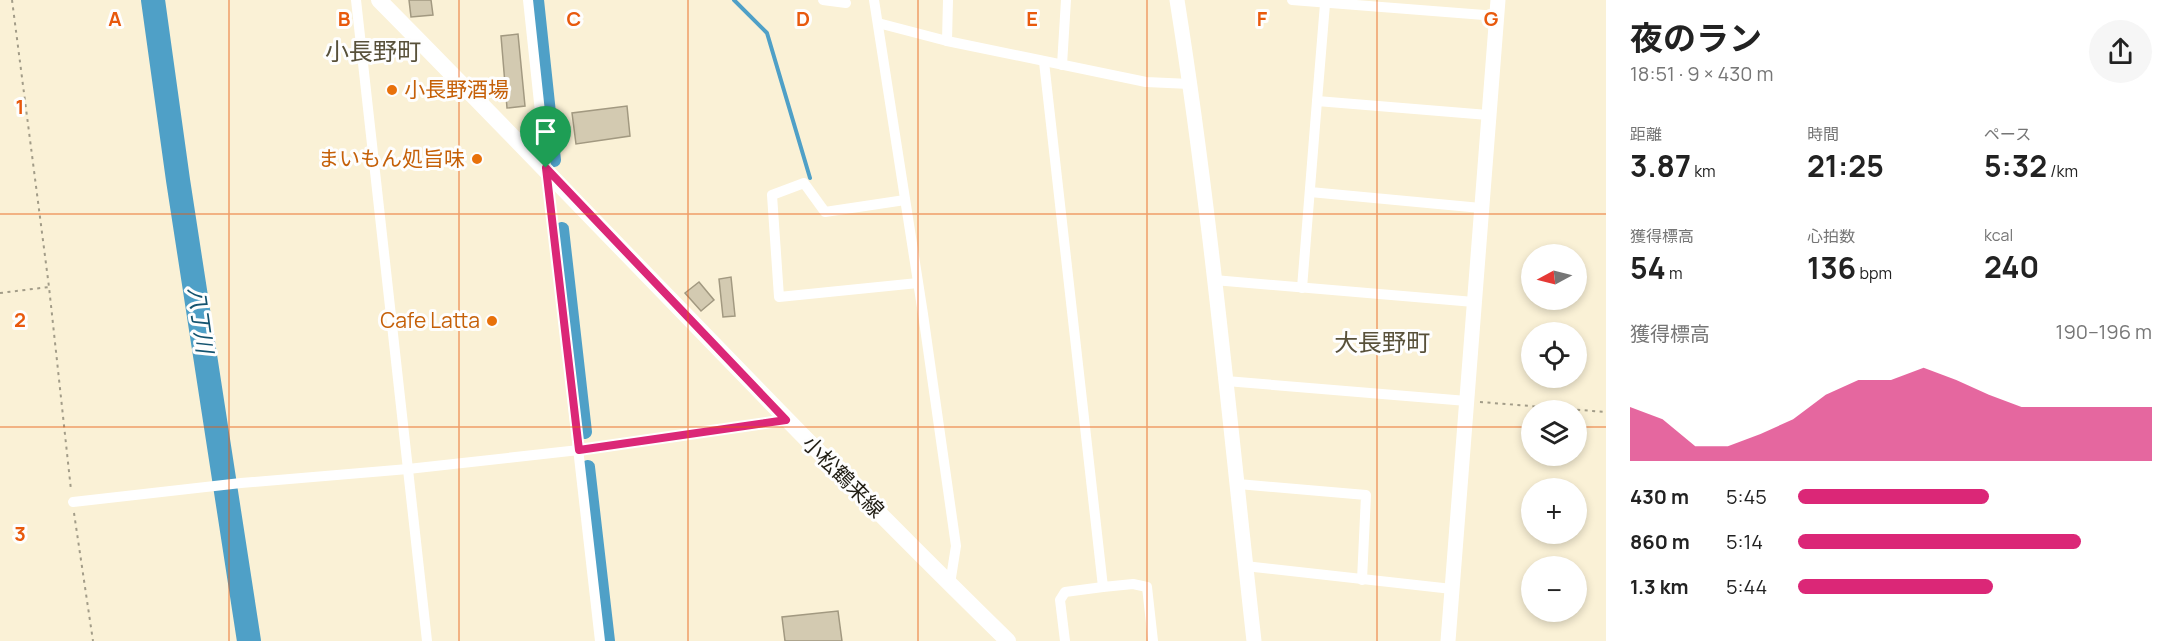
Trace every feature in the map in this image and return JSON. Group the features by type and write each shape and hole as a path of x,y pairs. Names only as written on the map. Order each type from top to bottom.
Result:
{"main road":[{"name":"小松鶴来線","path":"380,0 546,168 786,420 1008,641"}],"street":[{"path":"356,0 427,641"},
{"path":"528,0 600,641"},
{"path":"823,0 846,3"},
{"path":"874,0 956,546 950,584"},
{"path":"946,41 948,0"},
{"path":"1062,65 1066,0"},
{"path":"1177,0 1190,84 1214,280 1254,641"},
{"path":"1293,0 1325,4 1374,3 1497,16"},
{"path":"1448,641 1498,0"},
{"path":"1302,288 1325,4"},
{"path":"878,23 946,41 1146,82 1190,84"},
{"path":"1044,62 1103,587"},
{"path":"1317,101 1488,115"},
{"path":"905,200 825,212 804,183 772,195 779,297 918,283"},
{"path":"1310,192 1481,208"},
{"path":"1214,280 1474,302"},
{"path":"1226,381 1467,400"},
{"path":"73,502 579,450 786,420"},
{"path":"1238,484 1366,495 1362,580"},
{"path":"1245,566 1452,589"},
{"path":"1065,641 1060,600 1065,592 1133,584 1147,587 1153,641"}],"path":[{"path":"12,0 49,287 73,502 93,641"},
{"path":"0,293 49,287"},
{"path":"1467,400 1606,412"}],"building":[{"path":"409,0 431,0 433,15 411,17"},
{"path":"518,34 525,106 507,108 501,36"},
{"path":"627,106 630,136 576,144 572,113"},
{"path":"731,277 735,316 723,317 719,279"},
{"path":"699,282 714,300 701,311 685,293"},
{"path":"838,611 842,641 785,641 782,617"}],"waterway":[{"name":"八丁川","path":"153,0 178,180 249,641"},
{"path":"537,0 554,160"},
{"path":"734,0 767,33 810,178"},
{"path":"562,229 585,432"},
{"path":"588,467 608,641"}],"place":[{"name":"小長野酒場","path":"392,90"},
{"name":"まいもん処旨味","path":"477,159"},
{"name":"Cafe Latta","path":"492,321"}],"district":[{"name":"小長野町","path":"373,52"},
{"name":"大長野町","path":"1382,343"}],"route":[{"path":"546,168 690,320 786,420 579,450 546,168"}]}
